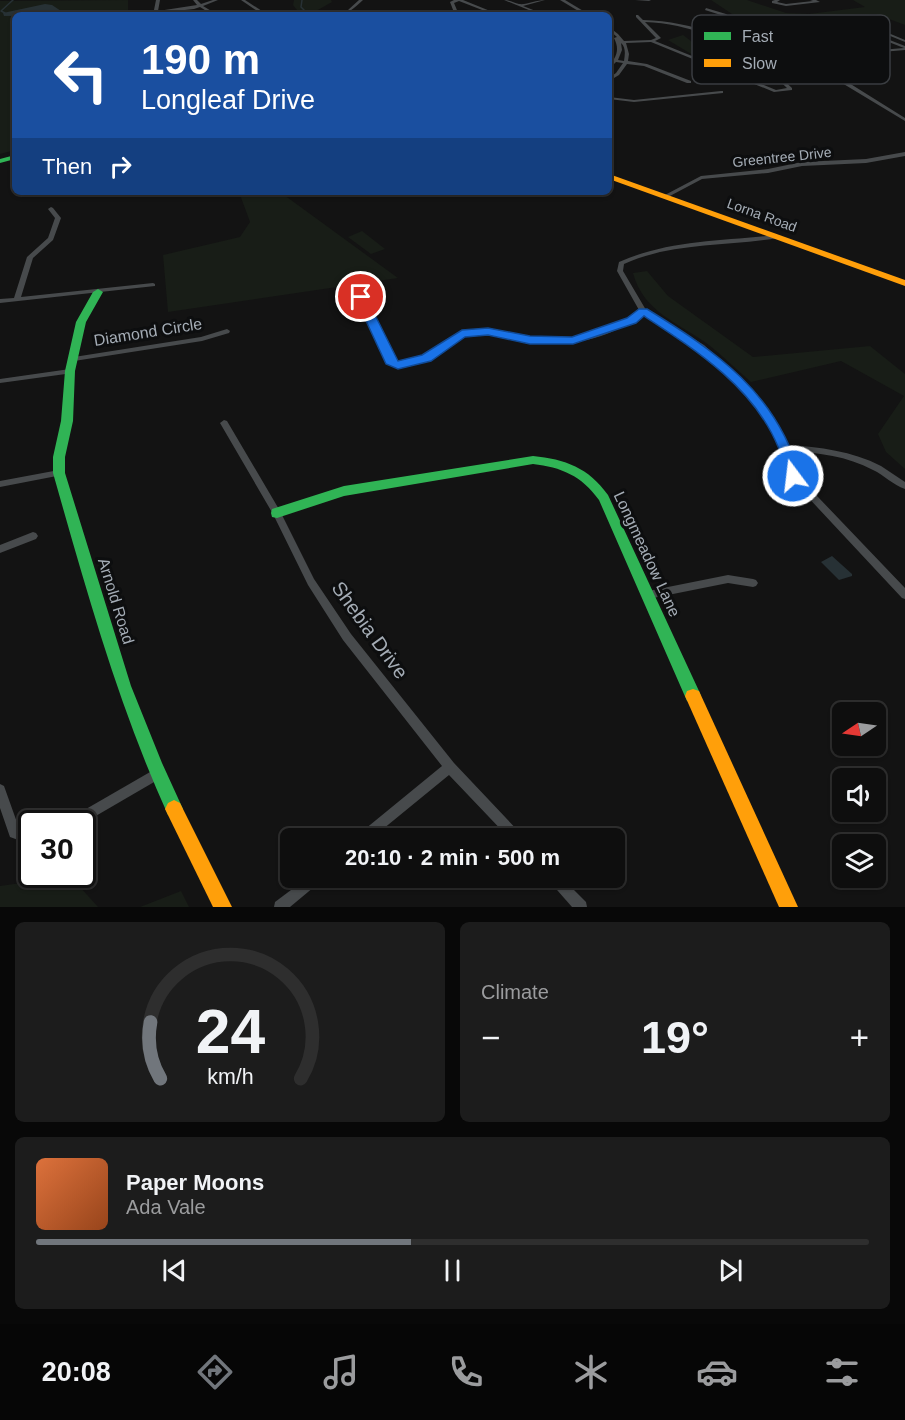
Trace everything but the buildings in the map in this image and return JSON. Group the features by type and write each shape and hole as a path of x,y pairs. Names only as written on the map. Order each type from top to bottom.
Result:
{"street":[{"path":"195,0 212,12"},
{"path":"165,12 216,0"},
{"path":"243,0 261,12"},
{"path":"346,12 361,0"},
{"path":"456,12 452,2 459,0 490,12"},
{"path":"506,0 537,12"},
{"path":"520,5 543,0"},
{"path":"562,0 583,12"},
{"path":"637,0 649,0"},
{"path":"778,0 773,2 786,5 818,2 812,0"},
{"path":"796,0 805,3"},
{"path":"197,12 208,9"},
{"path":"706,9 725,15"},
{"path":"619,42 652,41 659,38 637,16"},
{"path":"643,21 655,21 692,31"},
{"path":"612,32 626,42 628,53 625,62 612,77"},
{"path":"612,34 619,42 620,50 612,60 645,65 689,81"},
{"path":"890,35 905,41"},
{"path":"652,41 692,57"},
{"path":"890,42 905,48"},
{"path":"890,49 905,48"},
{"path":"759,84 776,91 790,89 784,84"},
{"path":"847,84 905,120"},
{"path":"612,98 634,101 721,92"},
{"name":"Greentree Drive","path":"666,196 701,178 768,171 802,164 866,161 905,154"},
{"name":"Lorna Road","path":"612,177 905,283"},
{"path":"17,298 30,257 51,239 58,218 51,209"},
{"path":"776,237 664,249 633,257 621,263 620,271 643,311 701,347 753,396 785,448 793,476 904,593"},
{"path":"0,301 86,290 98,292 153,285"},
{"name":"Arnold Road","path":"98,292 81,322 72,365 67,421 59,457 59,472 126,693 158,774 224,907"},
{"path":"361,297 392,364 398,365 426,358 462,334 488,332 530,340 573,340 632,321 643,311"},
{"name":"Diamond Circle","path":"0,381 202,339 227,331"},
{"name":"Shebia Drive","path":"224,423 277,513 311,582 347,637 450,767 508,828"},
{"path":"785,448 809,448 844,455 877,468 905,486"},
{"name":"Longmeadow Lane","path":"277,513 344,491 502,463 552,461 576,469 595,484 604,498 789,907"},
{"path":"0,484 59,472"},
{"path":"0,549 33,536"},
{"path":"648,595 728,579 753,583"},
{"path":"375,828 450,767"},
{"path":"95,810 158,774"},
{"path":"0,790 14,833 18,834"},
{"path":"280,907 303,888"},
{"path":"563,888 581,907"}],"shaded area":[{"path":"128,0 128,12 12,12 12,151 0,154 0,1"},
{"path":"294,0 331,0 332,2 317,12 299,12 293,5"},
{"path":"711,0 747,0 786,13 809,14 865,7 853,0 905,0 905,25 890,19 890,15 876,14 734,15"},
{"path":"45,4 52,5 62,12 12,12 12,16 4,16 3,13"},
{"path":"683,35 692,42 692,54 668,40"},
{"path":"240,195 284,195 398,278 168,312 163,255 240,237 250,222"},
{"path":"362,231 385,249 371,254 348,237"},
{"path":"647,271 668,296 753,357 870,346 905,374 905,469 886,452 878,434 904,396 841,361 751,382 709,345 664,315 645,298 633,273"},
{"path":"832,556 852,576 839,580 821,562"},
{"path":"18,883 18,888 81,888 98,907 0,907 0,886"},
{"path":"181,891 189,907 140,907"}],"waterway":[{"path":"5,13 1,11 13,0"},
{"path":"302,0 301,7 306,12"}],"traffic: fast":[{"path":"0,161 12,158"},
{"path":"98,292 81,322 70,371 67,421 59,457 59,473 124,686 139,728 174,809"},
{"path":"277,513 344,491 533,460 565,466 590,481 604,498 693,696"}],"traffic: slow":[{"path":"612,177 905,283"},
{"path":"693,696 789,907"},
{"path":"174,809 223,907"}],"route":[{"path":"361,297 392,364 398,365 406,365 426,358 462,334 488,332 530,340 573,340 592,336 632,321 643,311 701,347 753,396 785,448 793,476"}]}
